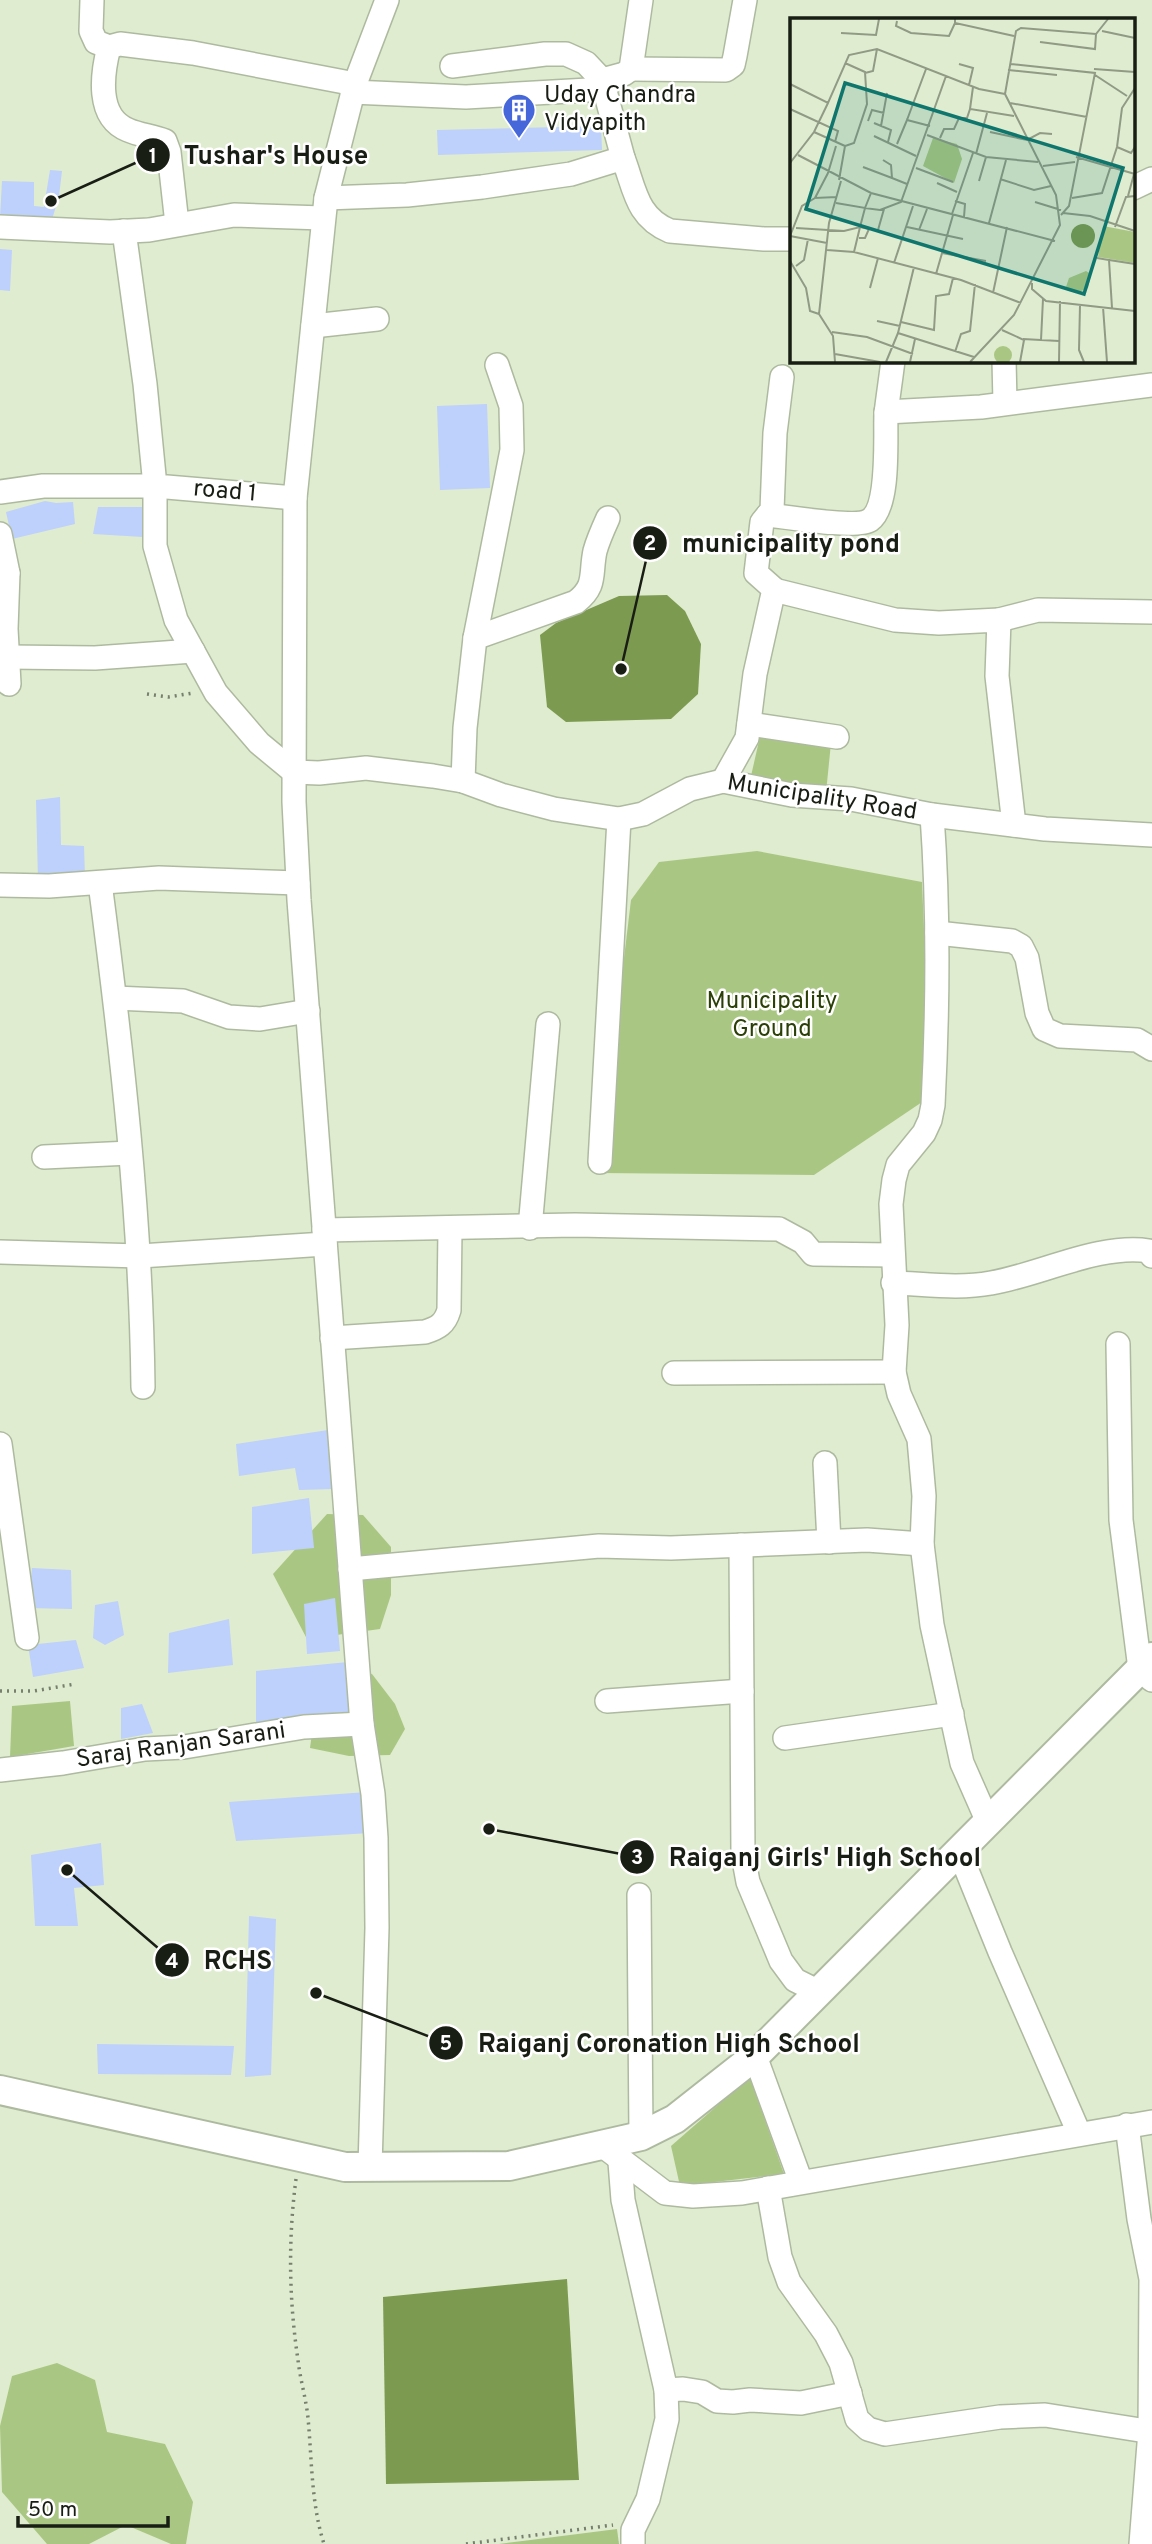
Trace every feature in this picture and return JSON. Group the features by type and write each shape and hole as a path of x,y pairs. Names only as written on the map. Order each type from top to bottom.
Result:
{"main road":[{"path":"0,2090 345,2167 509,2166 611,2154 675,2119 755,2056 958,1851 1148,1669"}],"street":[{"path":"92,0 91,31 96,42 109,47 120,44 193,53 354,88 466,97 604,84 631,69 726,70 733,65 745,0"},
{"path":"370,2167 377,1928 376,1851 373,1794 362,1724 298,883 294,772 295,498 325,208 354,88 387,0"},
{"path":"631,69 641,0"},
{"path":"109,47 104,70 105,108 117,125 130,132 148,134 165,141 169,152 177,224"},
{"path":"452,66 545,54 566,54 586,63 604,84 623,158 646,217 656,225 670,230 790,239"},
{"path":"0,227 149,230 234,215 325,208 571,174 623,158"},
{"path":"1134,188 1152,179"},
{"path":"124,231 144,371 155,486 155,546 161,573 176,620 216,693 259,743 294,772"},
{"path":"313,326 377,319"},
{"path":"768,514 855,524 869,520 877,511 883,488 886,412 893,362"},
{"path":"1004,362 1005,403"},
{"path":"463,781 475,638 512,450 511,406 497,365"},
{"path":"782,377 775,433 772,510 762,522 756,573 774,590 895,620 939,623 999,620 1038,610 1152,612"},
{"path":"886,412 1005,403 1152,385"},
{"name":"road 1","path":"0,492 43,486 155,486 295,498"},
{"path":"475,638 576,603 587,594 593,578 595,551 608,518"},
{"path":"0,534 9,684"},
{"path":"723,780 747,738 755,674 774,590"},
{"path":"999,620 997,676 1014,825"},
{"path":"7,657 95,658 193,651"},
{"path":"749,724 837,737"},
{"name":"Municipality Road","path":"294,772 318,773 366,768 463,781 529,803 588,816 619,818 643,814 690,789 723,780 792,795 851,799 932,815 1089,833 1152,835"},
{"path":"932,815 937,933 933,1105 924,1133 898,1165 894,1180 891,1204 897,1325 894,1372 899,1394 919,1439 923,1496 922,1544 932,1625 962,1763 988,1822"},
{"path":"600,1163 619,818"},
{"path":"0,884 100,883 159,878 298,883"},
{"path":"100,883 115,998 140,1256 144,1387"},
{"path":"937,933 1012,941 1021,946 1027,958 1037,1013 1044,1029 1060,1036 1137,1040 1152,1049"},
{"path":"115,998 183,1001 229,1017 260,1019 307,1011"},
{"path":"530,1228 548,1024"},
{"path":"44,1157 130,1153"},
{"path":"0,1252 140,1256 324,1237 450,1228 588,1226 779,1229 803,1242 813,1254 893,1255"},
{"path":"332,1338 425,1332 438,1328 446,1321 449,1310 450,1228"},
{"path":"893,1283 991,1283 1120,1249 1149,1251 1152,1256"},
{"path":"1118,1344 1121,1520 1148,1669"},
{"path":"674,1373 894,1372"},
{"path":"0,1444 27,1638"},
{"path":"825,1463 829,1542"},
{"path":"350,1569 599,1546 671,1548 867,1540 922,1544"},
{"path":"741,1545 743,1856 748,1882 782,1961 795,1980 819,1992"},
{"path":"607,1701 742,1691"},
{"path":"785,1738 952,1714"},
{"name":"Saraj Ranjan Sarani","path":"0,1770 63,1763 145,1749 184,1747 304,1727 362,1724"},
{"path":"958,1851 1079,2133"},
{"path":"639,1895 641,2136"},
{"path":"755,2056 801,2182"},
{"path":"611,2154 665,2193 693,2196 768,2188 1152,2122"},
{"path":"1127,2125 1139,2219 1151,2279 1151,2432 1141,2544"},
{"path":"611,2154 666,2390 667,2419 648,2499 634,2534"},
{"path":"768,2188 780,2258 789,2283 826,2334 841,2362 858,2419 868,2429 885,2434 1000,2417 1045,2415 1151,2432"},
{"path":"666,2390 702,2392 717,2401 733,2402 750,2400 801,2403 850,2393"}],"path":[{"path":"147,694 168,697 184,693 216,693"},
{"path":"0,1691 34,1691 75,1684"},
{"path":"299,2157 290,2239 293,2322 308,2416 315,2508 324,2544"},
{"path":"466,2544 634,2534"}],"green space":[{"path":"761,732 831,743 826,793 751,776"},
{"name":"Municipality Ground","path":"757,851 922,882 931,1096 814,1175 598,1173 631,900 659,862"},
{"path":"327,1514 363,1515 391,1547 391,1595 380,1629 307,1639 273,1574"},
{"path":"330,1664 372,1674 395,1704 405,1729 390,1755 349,1756 310,1748 318,1688"},
{"path":"70,1701 74,1746 10,1757 12,1706"},
{"path":"750,2077 784,2174 680,2186 671,2146"},
{"path":"57,2363 95,2380 107,2432 165,2444 193,2502 186,2544 171,2544 126,2525 89,2544 47,2544 2,2492 0,2426 12,2376"},
{"path":"617,2529 619,2544 499,2544"}],"shaded area":[{"path":"667,595 685,611 701,644 698,694 671,719 566,722 547,707 540,635 556,623 619,596"},
{"path":"567,2279 579,2480 386,2484 383,2297"}],"building":[{"name":"Uday Chandra Vidyapith","path":"601,126 602,150 438,155 437,130"},
{"path":"50,170 62,171 59,196 51,223 0,218 2,181 34,182 34,206 44,207"},
{"path":"0,249 12,250 10,291 0,290"},
{"path":"487,404 490,488 440,490 437,406"},
{"path":"45,501 73,502 75,524 12,539 6,512"},
{"path":"98,507 146,507 143,537 93,534"},
{"path":"60,797 61,845 84,846 85,877 38,880 36,800"},
{"path":"328,1430 333,1489 299,1490 295,1468 239,1476 236,1444"},
{"path":"309,1498 314,1548 252,1554 252,1507"},
{"path":"32,1568 71,1570 72,1609 28,1608"},
{"path":"335,1598 340,1651 307,1654 304,1604"},
{"path":"118,1601 124,1635 105,1645 93,1638 95,1605"},
{"path":"229,1619 233,1665 168,1673 169,1633"},
{"path":"76,1640 84,1668 33,1677 28,1645"},
{"path":"348,1662 352,1716 256,1724 256,1671"},
{"path":"142,1704 153,1733 121,1739 121,1708"},
{"path":"367,1792 370,1833 236,1841 229,1802"},
{"path":"101,1843 104,1885 74,1888 78,1926 35,1926 31,1855"},
{"path":"249,1916 276,1919 271,2075 245,2077"},
{"path":"97,2044 234,2046 231,2075 98,2074"}],"place":[{"name":"Uday Chandra Vidyapith","path":"519,140"},
{"name":"Tushar's House","path":"51,201"},
{"name":"municipality pond","path":"621,669"},
{"name":"Raiganj Girls' High School","path":"489,1829"},
{"name":"RCHS","path":"67,1870"},
{"name":"Raiganj Coronation High School","path":"316,1993"}]}
